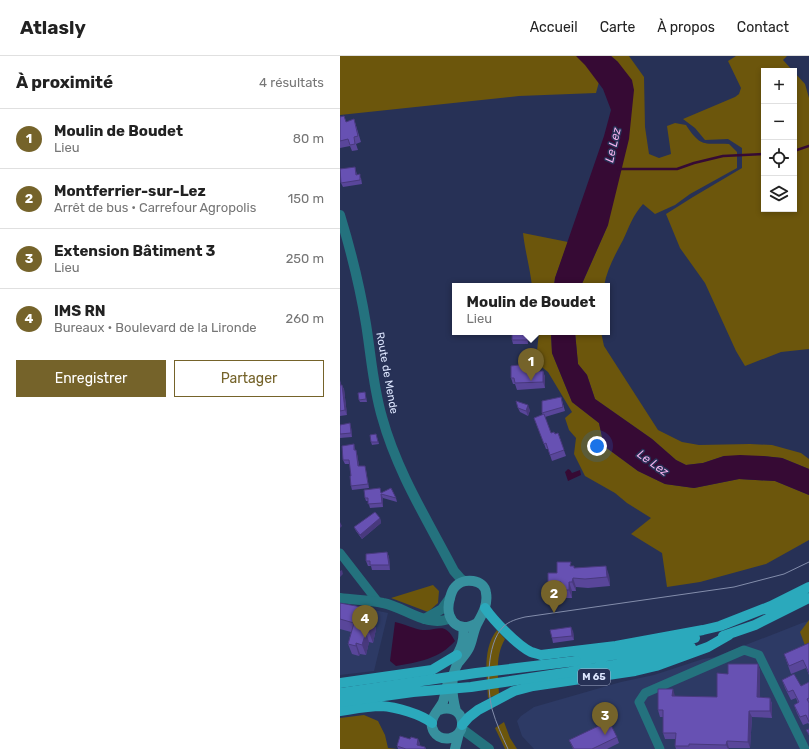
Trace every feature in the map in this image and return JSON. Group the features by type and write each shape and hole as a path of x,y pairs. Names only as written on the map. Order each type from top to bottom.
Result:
{"main road":[{"path":"456,711 453,691 455,670 458,663 468,650 477,623 485,608 486,592 484,588 475,581 464,581 455,586 450,598 448,608 451,618 454,623 462,627 468,627 477,623"},
{"name":"M 65","path":"340,702 471,686 576,666 639,651 707,634 771,606 809,587"},
{"name":"M 65","path":"340,693 476,673 627,663 672,653 756,625 809,598"},
{"name":"M 65","path":"485,608 493,619 515,639 532,652 540,655 616,646 703,630 720,626 771,606"},
{"path":"454,749 446,739 434,732 432,718 439,710 446,694 451,665 464,640 462,627"},
{"name":"M 65","path":"461,729 469,717 478,710 514,691 532,686 635,671 656,666 708,647 729,634"},
{"path":"340,683 432,670 457,655"},
{"path":"340,711 382,706 418,714 426,718 432,724"},
{"path":"439,710 449,708 456,711 460,716 461,729 454,749"},
{"path":"446,739 456,737 461,729"}],"street":[{"name":"Route de Mende","path":"340,215 355,266 382,417 399,466 454,571"},
{"path":"340,553 378,602"},
{"path":"454,571 464,581"},
{"path":"454,571 455,586"},
{"path":"340,598 378,602 398,607 424,619 437,620 451,618"},
{"path":"424,619 442,609 450,598"},
{"path":"660,749 639,702 646,693 744,650 759,655 804,749"},
{"path":"461,729 489,749"}],"shaded area":[{"path":"340,56 606,56 596,93 519,96 340,115"},
{"path":"611,56 629,56 644,77 645,127 649,154 659,158 671,154 667,126 675,123 686,125 696,138 704,143 729,144 737,152 737,168 690,194 675,205 655,214 643,204 634,217 614,257 605,283 582,283 608,225 618,62"},
{"path":"736,56 787,56 783,60 790,68 761,68 761,212 797,212 797,75 805,84 809,98 809,349 781,352 745,366 736,351 705,283 680,248 666,214 742,168 742,148 728,139 705,140 695,128 683,119 739,94 741,88 728,61"},
{"path":"523,233 568,242 554,283 531,283"},
{"path":"539,335 551,335 552,353 572,402 599,423 604,446 638,471 665,484 694,488 739,479 775,481 809,495 809,540 766,564 700,582 667,587 662,553 631,534 651,518 627,503 615,493 585,476 574,454 576,438 569,430 565,418 572,412 548,372 538,364 537,351"},
{"path":"575,335 602,335 604,346 658,430 682,442 699,445 772,445 801,453 809,459 809,469 782,458 763,456 724,456 703,463 686,465 676,460 652,439 595,399 587,375 578,364"},
{"path":"433,585 439,591 438,603 428,612 391,598"},
{"path":"340,603 388,613 374,671 340,675"},
{"path":"809,620 809,648 806,648 800,632"},
{"path":"809,621 809,749 534,749 522,736 517,721 521,716 534,707 621,682 654,675 703,659 715,657"},
{"path":"497,630 505,639 498,659 499,694 488,698 486,672 487,654 492,637"},
{"path":"364,715 378,721 385,735 388,748 397,749 340,749 340,718"},
{"path":"504,722 510,738 517,749 505,749 495,728"}],"water":[{"name":"Le Lez","path":"576,56 611,56 618,62 632,80 634,90 629,139 608,225 582,283 554,283 604,136 611,110 603,89 585,65"},
{"name":"Le Lez","path":"551,335 575,335 578,364 587,375 595,399 652,439 676,460 686,465 703,463 724,456 740,455 782,458 809,469 809,495 775,481 739,479 694,488 665,484 638,471 604,446 599,423 572,402 552,353"},
{"path":"568,469 572,473 580,470 581,475 568,481 565,472"},
{"path":"395,622 420,630 441,628 448,631 455,641 442,652 428,659 396,666 390,661"}],"building":[{"path":"344,116 346,122 354,119 358,136 354,137 355,144 350,145 348,139 340,141 340,117"},
{"path":"355,167 356,175 360,174 360,180 341,183 340,169"},
{"path":"512,335 527,335 527,340 512,340"},
{"path":"526,364 526,371 543,371 543,382 515,383 514,378 511,378 511,366"},
{"path":"340,385 342,385 345,410 340,411"},
{"path":"365,392 366,399 359,400 358,393"},
{"path":"561,397 563,407 542,413 542,401"},
{"path":"516,401 528,405 526,411 518,408"},
{"path":"544,414 551,433 558,433 564,450 550,455 534,418"},
{"path":"350,423 351,433 340,434 340,425"},
{"path":"376,434 378,442 371,442 370,435"},
{"path":"354,444 358,466 365,466 368,484 351,486 349,460 343,460 342,446"},
{"path":"380,488 381,493 391,488 396,498 381,494 382,503 368,504 368,498 365,498 364,490"},
{"path":"375,512 380,518 360,535 354,527"},
{"path":"387,552 389,565 370,565 370,561 366,561 366,554"},
{"path":"557,562 571,562 570,566 574,566 574,568 606,566 607,577 585,579 573,578 572,582 569,582 569,590 561,590 561,582 548,582 548,573 557,573"},
{"path":"340,603 367,609 365,617 372,618 369,632 366,632 362,645 356,643 356,646 348,644 354,623 340,619"},
{"path":"571,627 572,636 552,638 550,630"},
{"path":"809,643 809,673 803,660 789,666 784,654"},
{"path":"728,664 758,664 757,697 770,698 770,711 749,711 748,742 727,741 726,745 689,744 689,746 675,746 676,733 663,733 663,710 658,710 658,689 673,689 672,696 717,697 717,673 728,674"},
{"path":"794,674 801,686 809,682 809,698 807,699 809,703 809,722 806,715 800,717 794,705 799,702 793,690 788,692 782,680"},
{"path":"609,721 617,737 592,749 574,749 569,740"},
{"path":"400,736 410,739 411,737 418,739 417,745 425,747 425,749 406,749 397,746"}],"waterway":[{"path":"797,150 809,146"},
{"name":"Le Lez","path":"618,169 677,169 723,156 761,154"}],"tram line":[{"path":"508,749 492,709 489,690 489,666 493,644 497,635 508,623 525,617 734,587 784,574 809,562"}],"place":[{"name":"Moulin de Boudet","path":"531,381"},
{"name":"Montferrier-sur-Lez","path":"554,613"},
{"name":"IMS RN","path":"365,638"},
{"name":"Extension Bâtiment 3","path":"605,735"}]}
